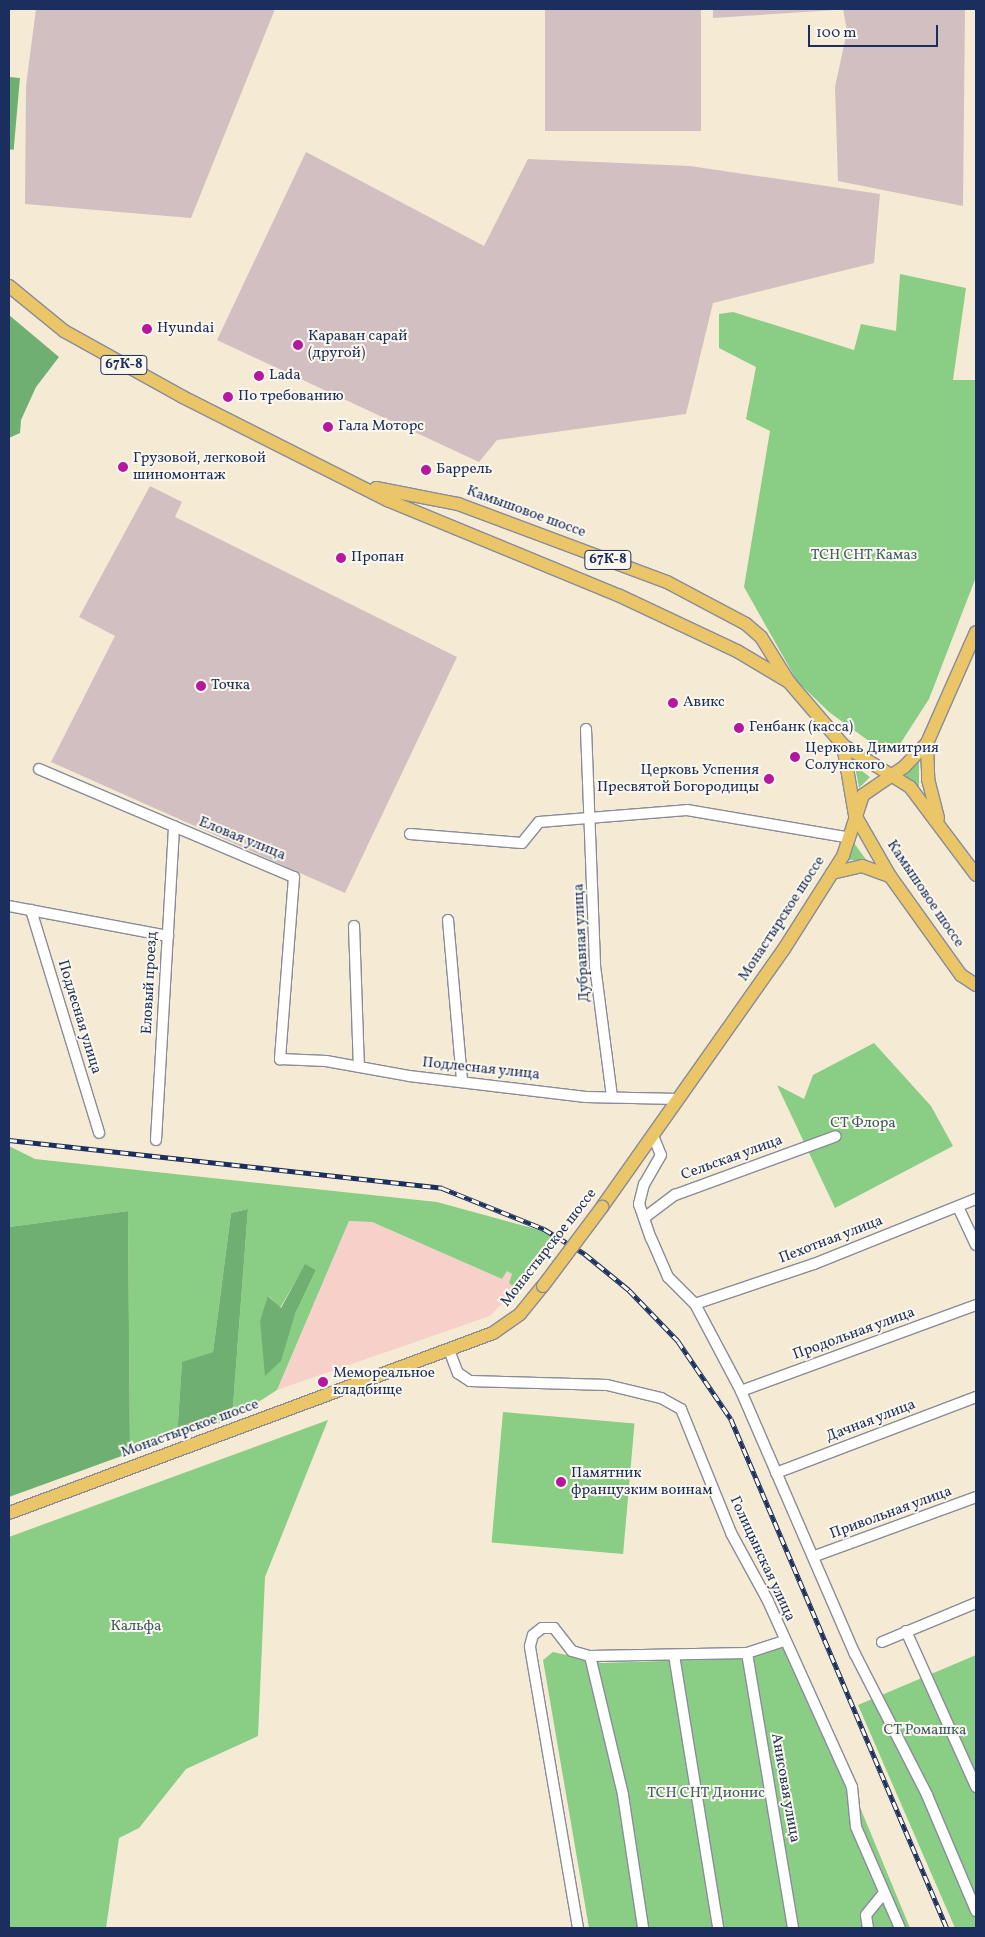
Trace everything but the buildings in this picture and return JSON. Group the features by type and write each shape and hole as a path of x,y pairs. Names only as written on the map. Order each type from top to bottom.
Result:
{"main road":[{"name":"Камышовое шоссе","path":"9,286 56,325 103,354 454,529 618,595 738,651 789,682"},
{"name":"Камышовое шоссе","path":"359,483 458,504 667,582 746,624 761,636 789,682 843,745 890,777 910,787 939,820 976,875"},
{"path":"939,820 928,779 927,743 976,632"},
{"name":"Монастырское шоссе","path":"9,1513 494,1334 520,1314 654,1138 832,873 850,838 855,815 863,794 890,777 927,743"},
{"path":"843,745 855,815"},
{"name":"Камышовое шоссе","path":"855,815 890,876 973,982"},
{"path":"832,873 862,866 890,876"}],"street":[{"name":"Дубравная улица","path":"586,729 592,816 595,966 612,1097"},
{"name":"Еловая улица","path":"39,768 294,877 280,1059"},
{"path":"410,834 522,843 539,822 592,816 687,810 850,838"},
{"name":"Еловый проезд","path":"156,1140 174,827"},
{"path":"9,906 168,936"},
{"name":"Подлесная улица","path":"31,910 99,1133"},
{"path":"448,920 462,1079"},
{"path":"354,926 359,1067"},
{"name":"Подлесная улица","path":"280,1059 612,1097 679,1099"},
{"name":"Сельская улица","path":"644,1218 675,1195 836,1136"},
{"path":"654,1138 661,1155 644,1184 639,1204 668,1277 695,1304 741,1391 776,1473 815,1556 855,1654 927,1795 976,1911"},
{"name":"Пехотная улица","path":"695,1304 814,1264 976,1200"},
{"path":"958,1207 976,1245"},
{"name":"Продольная улица","path":"741,1391 976,1305"},
{"name":"Голицынская улица","path":"449,1350 458,1373 470,1382 607,1385 661,1398 681,1409 731,1533 768,1601 783,1641 852,1787 856,1827 900,1928"},
{"name":"Дачная улица","path":"776,1473 976,1397"},
{"name":"Привольная улица","path":"815,1556 976,1497"},
{"path":"882,1642 976,1603"},
{"path":"578,1928 531,1640 537,1630 554,1628 572,1651 590,1656 747,1652 783,1641"},
{"path":"906,1631 976,1786"},
{"name":"Анисовая улица","path":"747,1652 793,1928"},
{"path":"674,1655 718,1928"},
{"path":"590,1656 623,1795 643,1928"},
{"path":"868,1928 869,1909 884,1893"}],"shaded area":[{"path":"36,9 275,9 191,218 25,204 26,86"},
{"path":"545,9 701,9 701,131 545,131"},
{"path":"713,9 835,9 835,10 713,18"},
{"path":"843,9 965,9 963,206 838,181 835,87 847,31"},
{"path":"306,152 484,246 528,159 690,166 880,194 874,263 713,303 686,414 497,440 479,462 217,340"},
{"path":"150,486 182,502 175,517 457,657 345,893 51,762 115,636 79,617"},
{"path":"349,1221 371,1222 502,1279 507,1271 512,1274 509,1283 516,1289 490,1316 277,1390"}],"green space":[{"path":"9,77 20,78 14,150 9,149"},
{"name":"ТСН СНТ Камаз","path":"900,274 966,288 953,380 976,380 976,577 929,699 900,744 873,744 829,712 797,681 744,587 770,431 746,419 756,367 719,348 719,314 733,312 854,350 861,324 896,331"},
{"path":"9,315 59,357 36,387 21,420 20,433 9,438"},
{"path":"919,758 919,787 904,775"},
{"path":"855,766 870,777 859,788"},
{"path":"854,843 867,861 848,860"},
{"name":"СТ Флора","path":"874,1043 931,1106 953,1146 835,1208 777,1085 804,1099 813,1075"},
{"path":"9,1146 35,1159 437,1202 565,1237 516,1289 509,1283 512,1274 507,1271 502,1279 372,1222 349,1221 277,1390 232,1419 248,1209 231,1213 213,1352 182,1363 177,1437 130,1453 128,1211 9,1227","holes":["305,1265 316,1270 295,1314 260,1320 269,1296 280,1308"]},
{"path":"248,1209 232,1419 177,1437 182,1362 213,1352 231,1213"},
{"path":"128,1211 130,1453 9,1497 9,1227"},
{"path":"305,1264 316,1270 295,1314 281,1361 265,1376 260,1320 268,1296 281,1308"},
{"path":"503,1412 634,1424 623,1554 492,1543"},
{"name":"Кальфа","path":"328,1420 265,1577 258,1736 186,1769 139,1828 119,1838 106,1928 9,1928 9,1537"},
{"name":"ТСН СНТ Дионис","path":"792,1643 910,1928 589,1928 543,1660 553,1652 602,1663 721,1659"},
{"name":"СТ Ромашка","path":"976,1655 976,1928 955,1928 858,1705"}],"railway":[{"path":"9,1140 442,1188 544,1229 585,1254 629,1290 678,1341 731,1419 947,1928"}],"place":[{"name":"Hyundai","path":"147,329"},
{"name":"Караван сарай (другой)","path":"298,345"},
{"name":"Lada","path":"259,376"},
{"name":"По требованию","path":"228,397"},
{"name":"Гала Моторс","path":"328,427"},
{"name":"Грузовой, легковой шиномонтаж","path":"123,467"},
{"name":"Баррель","path":"426,470"},
{"name":"Пропан","path":"341,558"},
{"name":"Точка","path":"201,686"},
{"name":"Авикс","path":"673,703"},
{"name":"Генбанк (касса)","path":"739,728"},
{"name":"Церковь Димитрия Солунского","path":"795,757"},
{"name":"Церковь Успения Пресвятой Богородицы","path":"769,779"},
{"name":"Мемореальное кладбище","path":"323,1382"},
{"name":"Памятник французким воинам","path":"561,1482"}]}
